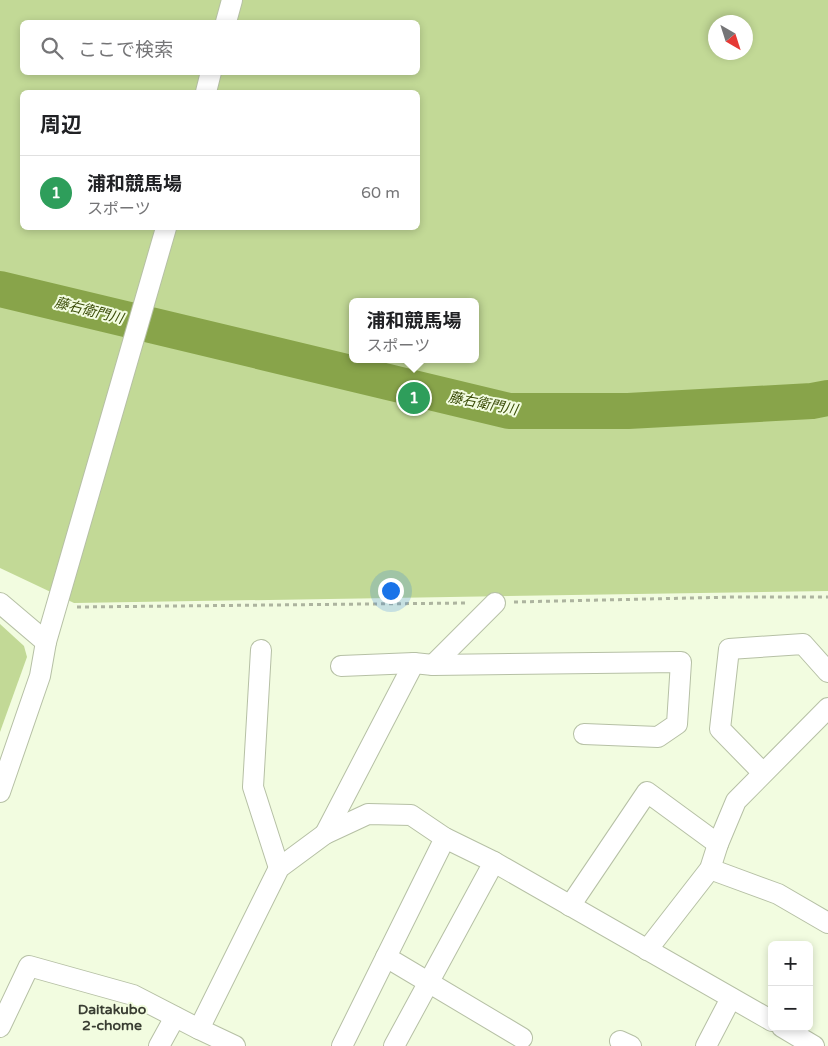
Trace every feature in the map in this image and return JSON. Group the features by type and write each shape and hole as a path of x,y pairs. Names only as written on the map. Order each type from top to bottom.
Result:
{"street":[{"path":"227,20 232,0"},
{"path":"206,90 210,75"},
{"path":"0,792 40,676 46,642 56,606 165,230"},
{"path":"0,603 46,642"},
{"path":"325,834 424,664 494,603"},
{"path":"764,773 720,729 728,649 803,644 828,672"},
{"path":"261,650 253,787 279,868"},
{"path":"341,666 681,662 677,724 658,737 584,734"},
{"path":"647,950 710,869 736,801 828,708"},
{"path":"570,906 647,792 718,844"},
{"path":"199,1029 279,868 325,834 368,814 411,815 445,838 494,862 768,1020"},
{"path":"342,1046 445,838"},
{"path":"394,1046 494,862"},
{"path":"710,869 778,894 828,923"},
{"path":"386,957 522,1038"},
{"path":"0,1027 30,966 133,995 235,1046"},
{"path":"706,1046 731,998"},
{"path":"159,1046 175,1016"},
{"path":"789,1031 814,1046"}],"path":[{"path":"56,606 494,603 735,597 828,597"}],"green space":[{"path":"0,0 828,0 828,591 74,603 0,568"},
{"path":"0,624 24,646 27,657 0,732"}],"waterway":[{"name":"藤右衛門川","path":"0,289 509,411 628,411 812,401 828,398"}],"place":[{"name":"浦和競馬場","path":"414,398"}],"district":[{"name":"Daitakubo 2-chome","path":"112,1018"}]}
